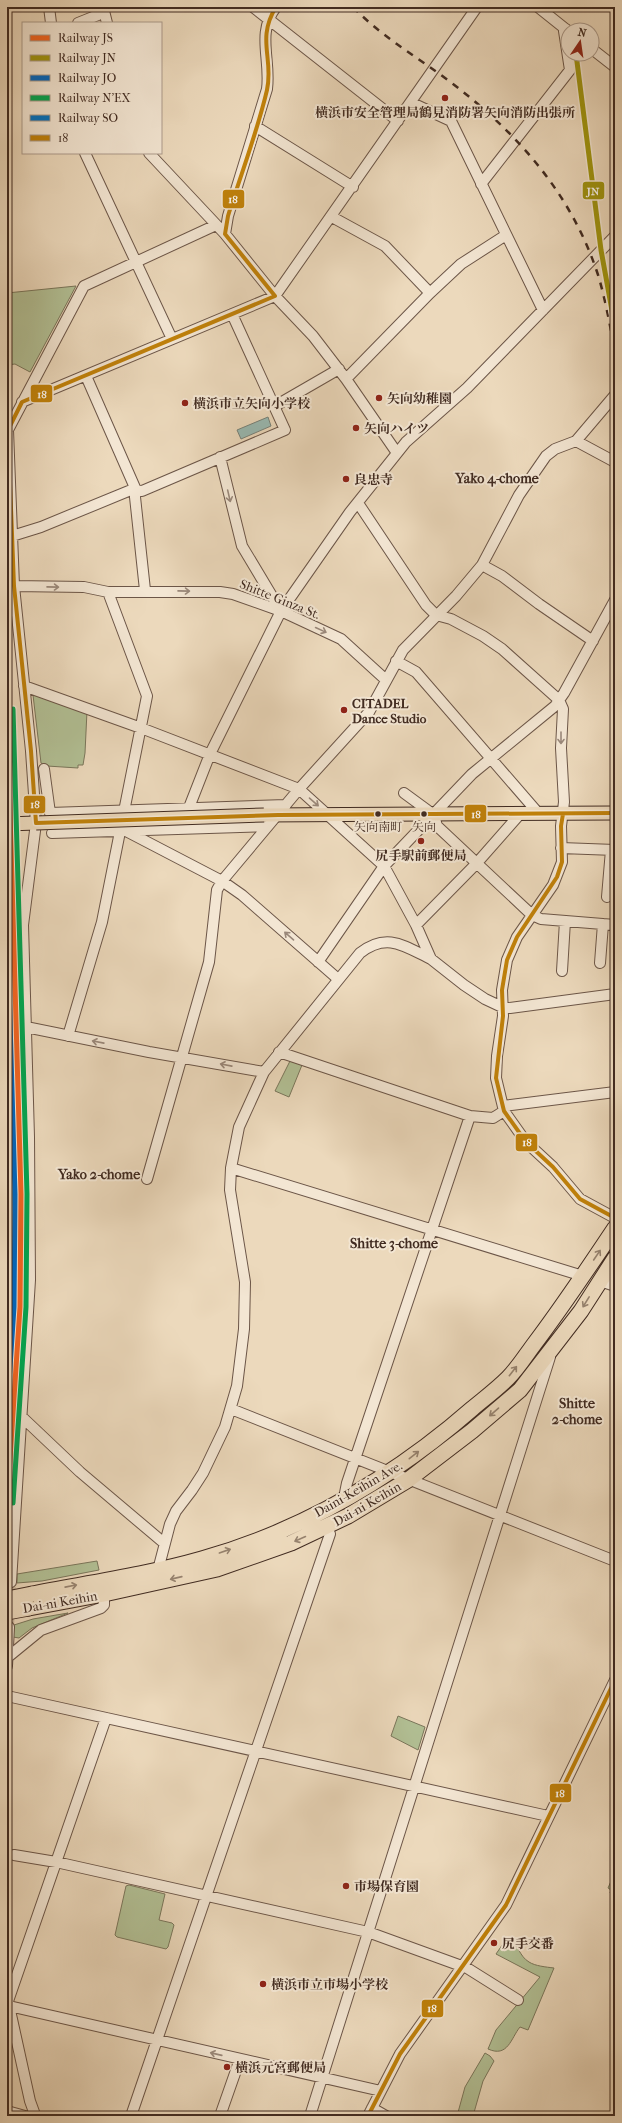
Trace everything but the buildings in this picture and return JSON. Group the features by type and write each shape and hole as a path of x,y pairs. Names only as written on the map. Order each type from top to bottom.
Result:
{"highway":[{"name":"Daini-Keihin Ave.","path":"7,1599 31,1601 202,1559 293,1526 346,1499 391,1473 457,1422 509,1377 615,1228"},
{"name":"Dai-ni Keihin","path":"8,1620 31,1601 104,1594 217,1569 245,1560 327,1527 408,1480 472,1431 520,1390 581,1311 615,1258"}],"main road":[{"path":"7,824 266,821 282,810 329,815 615,813"}],"street":[{"path":"49,7 51,22"},
{"path":"253,7 398,121"},
{"path":"225,234 268,79 264,34 268,18 276,7"},
{"path":"22,402 275,296 412,103 477,7"},
{"path":"538,7 560,24"},
{"path":"80,22 98,15 103,8"},
{"path":"103,8 107,22"},
{"path":"600,55 615,67"},
{"path":"481,184 570,70 569,62"},
{"path":"412,103 451,121 543,310"},
{"path":"255,126 353,187"},
{"path":"85,154 172,339"},
{"path":"150,154 225,234 275,296 313,336 339,369 397,453"},
{"path":"332,217 385,246 430,293"},
{"path":"11,1582 22,1417 31,1243 24,925 36,823 31,751 14,586 8,430 84,286 135,261 216,225"},
{"path":"346,379 430,293 470,258 506,235"},
{"path":"181,828 210,754 281,611 350,512 397,453 467,388 615,236"},
{"path":"12,536 41,527 131,490 142,491 285,430 232,314"},
{"path":"275,406 339,369"},
{"path":"86,376 136,490 135,497 145,590"},
{"path":"44,769 50,813 188,807 282,810 299,789 369,712 403,650 456,596 482,565 519,495 546,456 555,449 576,441 615,395"},
{"path":"576,441 615,462"},
{"path":"220,458 242,546 281,611"},
{"path":"358,503 426,605 436,616 451,619 483,636 502,649 559,700 563,709 561,748 563,814 561,826 562,862 557,877 517,937 507,960 502,990 503,1016 497,1056 496,1078 504,1109 526,1142 553,1166 580,1199 615,1218"},
{"path":"482,565 502,576 539,604 593,641"},
{"name":"Shitte Ginza St.","path":"14,586 84,587 108,592 145,590 220,592 233,594 281,611 341,639 386,680"},
{"path":"68,1036 102,922 122,831 124,810 147,696 108,592"},
{"path":"318,962 384,866 434,815 447,799 491,758 554,706 559,700 615,600"},
{"path":"396,661 416,672 539,814"},
{"path":"24,686 141,728 299,789 384,866 416,926 431,959"},
{"path":"404,793 434,815 437,826 532,915 541,920 615,924"},
{"path":"416,926 476,864 520,814"},
{"path":"52,833 181,828 266,821"},
{"path":"147,1179 210,962 216,898 222,880 266,821"},
{"path":"122,831 222,880 242,895 338,979"},
{"path":"562,848 613,850 607,896"},
{"path":"562,971 565,921"},
{"path":"600,963 603,924"},
{"path":"158,1570 164,1543 176,1511 203,1473 225,1427 237,1386 244,1329 245,1282 230,1190 231,1168 239,1127 264,1072 279,1052 360,953 368,947 382,941 398,943 431,959 464,985 502,1007 510,1008 615,994"},
{"path":"26,1027 264,1072"},
{"path":"279,1052 470,1116 493,1118 504,1109 615,1092"},
{"path":"346,1499 345,1493 356,1458 470,1116"},
{"path":"231,1168 582,1276"},
{"path":"600,1281 615,1286"},
{"path":"310,2116 416,1786 551,1350"},
{"path":"231,1409 615,1561"},
{"path":"22,1417 80,1472 164,1543"},
{"path":"131,2116 205,1895 330,1534 327,1527"},
{"path":"7,1662 41,1630 101,1608 105,1601 104,1594"},
{"path":"7,1662 8,1620"},
{"path":"386,2116 370,2112 400,2054 506,1905 615,1680"},
{"path":"7,1696 548,1816"},
{"path":"33,2116 34,2112 30,2101 8,2001 106,1718"},
{"path":"14,1855 56,1862 368,1932 466,1968 518,2000"},
{"path":"9,2006 381,2091"},
{"path":"220,2116 240,2059"},
{"path":"7,2111 25,2116"}],"green space":[{"path":"76,286 30,372 15,364 7,365 7,293"},
{"path":"35,693 87,711 83,765 78,765 78,768 47,766 41,763 33,695"},
{"path":"290,1061 302,1065 289,1097 275,1091"},
{"path":"97,1561 99,1570 42,1581 17,1583 17,1574"},
{"path":"68,1613 32,1628 19,1638 13,1637 14,1625 33,1619"},
{"path":"398,1716 425,1727 418,1750 391,1736"},
{"path":"615,1872 615,1895 610,1893 611,1890 608,1888"},
{"path":"129,1885 165,1894 159,1920 172,1923 174,1925 168,1947 166,1949 117,1937 115,1935 126,1886"},
{"path":"507,1938 515,1944 523,1957 529,1962 554,1968 528,2030 520,2027 505,2049 495,2051 488,2049 496,2030 540,1977 496,1954"},
{"path":"485,2053 494,2061 483,2081 473,2116 457,2116 465,2087"}],"water":[{"path":"268,417 271,426 241,439 237,430"}],"tunnel":[{"path":"9,1627 11,1582"}],"railway":[{"path":"353,7 387,37 449,81 474,101 519,144 540,168 574,219 588,248 602,287 615,355"}],"rail line":[{"name":"JN","path":"577,62 601,250 615,327"},
{"name":"JS","path":"7,709 21,1194 20,1307 7,1503"},
{"name":"N'EX","path":"13,709 27,1194 26,1307 13,1503"},
{"name":"JO","path":"7,917 15,1194 14,1307 7,1412"},
{"name":"SO","path":"7,1129 10,1194 7,1299"}],"transit line":[{"name":"18","path":"276,7 270,18 267,29 266,39 269,68 267,90 254,138 228,216 225,234 275,296 22,402 8,430 14,586 31,751 36,823 278,815 615,813"},
{"name":"18","path":"563,814 561,826 562,862 557,877 517,937 507,960 502,990 503,1016 496,1078 504,1111 526,1142 553,1167 580,1199 615,1218"},
{"name":"18","path":"368,2116 400,2054 506,1905 615,1680"}],"place":[{"name":"横浜市安全管理局鶴見消防署矢向消防出張所","path":"445,98"},
{"name":"矢向幼稚園","path":"379,398"},
{"name":"横浜市立矢向小学校","path":"185,403"},
{"name":"矢向ハイツ","path":"356,428"},
{"name":"良忠寺","path":"346,479"},
{"name":"CITADEL Dance Studio","path":"344,710"},
{"name":"矢向南町","path":"378,814"},
{"name":"矢向","path":"424,814"},
{"name":"尻手駅前郵便局","path":"421,841"},
{"name":"市場保育園","path":"346,1886"},
{"name":"尻手交番","path":"494,1943"},
{"name":"横浜市立市場小学校","path":"263,1984"},
{"name":"横浜元宮郵便局","path":"227,2067"}],"district":[{"name":"Yako 4-chome","path":"497,478"},
{"name":"Yako 2-chome","path":"99,1174"},
{"name":"Shitte 3-chome","path":"394,1243"},
{"name":"Shitte 2-chome","path":"577,1412"}]}
